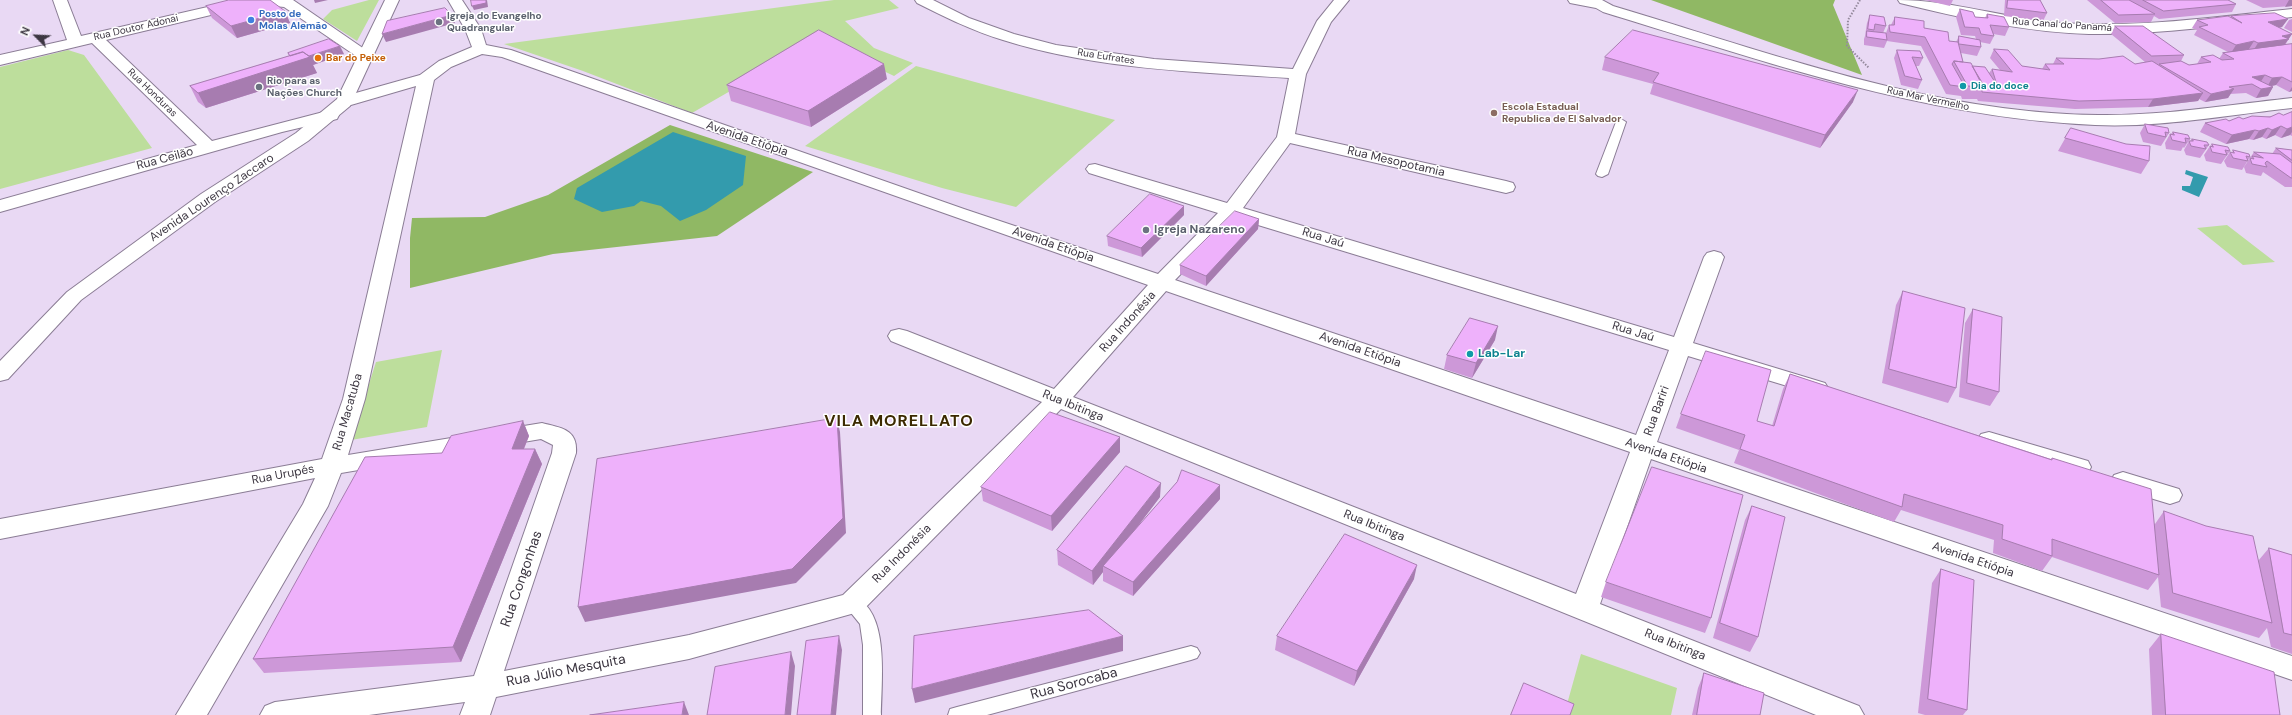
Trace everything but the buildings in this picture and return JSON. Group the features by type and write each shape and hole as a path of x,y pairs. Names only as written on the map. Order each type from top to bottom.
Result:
{"street":[{"path":"60,0 76,42"},
{"name":"Rua Doutor Adonai","path":"0,60 257,0 272,0 288,3 365,55"},
{"name":"Avenida Lourenço Zaccaro","path":"0,374 74,296 208,198 302,137 331,115 344,102 392,0"},
{"path":"344,102 426,78 445,64 480,49 473,29 455,0"},
{"name":"Rua Eufrates","path":"922,0 944,14 971,25 1017,39 1092,56 1141,63 1298,74"},
{"name":"Rua Indonésia","path":"852,603 1057,400 1193,248 1231,211 1286,137 1298,74 1324,21 1342,0"},
{"name":"Rua Mar Vermelho","path":"1575,0 1598,2 1608,9 1821,72 1895,92 2004,114 2096,120 2135,119 2292,103"},
{"name":"Rua Canal do Panamá","path":"1905,0 2009,22 2079,28 2152,27 2292,13"},
{"name":"Rua Honduras","path":"95,38 209,147"},
{"name":"Avenida Etiópia","path":"480,49 505,53 957,213 2292,668"},
{"name":"Rua Macatuba","path":"191,715 315,506 332,466 354,399 426,78"},
{"name":"Rua Ceilão","path":"0,206 209,147 331,115"},
{"name":"Rua Mesopotamia","path":"1286,137 1506,187"},
{"name":"Rua Jaú","path":"1095,169 1834,393"},
{"name":"Rua Bariri","path":"1584,609 1714,257"},
{"name":"Rua Ibitinga","path":"899,336 1849,715"},
{"name":"Rua Urupés","path":"0,529 332,466 542,431 558,436 565,442"},
{"path":"1971,434 2170,495"},
{"name":"Rua Congonhas","path":"475,715 564,453 565,442"},
{"name":"Rua Júlio Mesquita","path":"275,715 485,687 688,647 852,603"}],"lane":[{"path":"1602,174 1621,122"},
{"path":"852,603 868,621 872,645 872,715"},
{"name":"Rua Sorocaba","path":"957,715 1191,653"}],"path":[{"path":"1860,0 1848,20 1847,46 1895,92"}],"green space":[{"path":"369,0 379,0 357,41 323,19 332,10"},
{"path":"834,0 889,0 899,8 845,21 874,48 913,63 894,76 819,40 692,113 583,71 504,44"},
{"path":"1651,0 1835,0 1833,5 1862,75"},
{"path":"68,50 84,55 152,148 0,189 0,67"},
{"path":"916,66 1115,120 1016,207 942,188 805,146"},
{"path":"670,125 813,172 717,236 553,254 410,288 410,238 412,218 485,217 548,195"},
{"path":"2227,225 2275,262 2243,265 2197,228"},
{"path":"442,350 427,427 351,440 376,362"},
{"path":"1581,654 1677,688 1671,715 1564,715"}],"water":[{"path":"673,132 746,156 743,185 706,210 680,221 661,206 641,201 634,206 602,212 574,199 577,188"},
{"path":"2186,170 2208,177 2199,197 2182,190 2182,186 2190,186 2193,177 2185,174"}],"place":[{"name":"Posto de Molas Alemão","path":"251,20"},
{"name":"Igreja do Evangelho Quadrangular","path":"439,22"},
{"name":"Bar do Peixe","path":"318,58"},
{"name":"Dia do doce","path":"1963,86"},
{"name":"Rio para as Nações Church","path":"259,87"},
{"name":"Escola Estadual Republica de El Salvador","path":"1494,113"},
{"name":"Igreja Nazareno","path":"1146,230"},
{"name":"Lab-Lar","path":"1470,354"}],"district":[{"name":"VILA MORELLATO","path":"899,422"}]}
